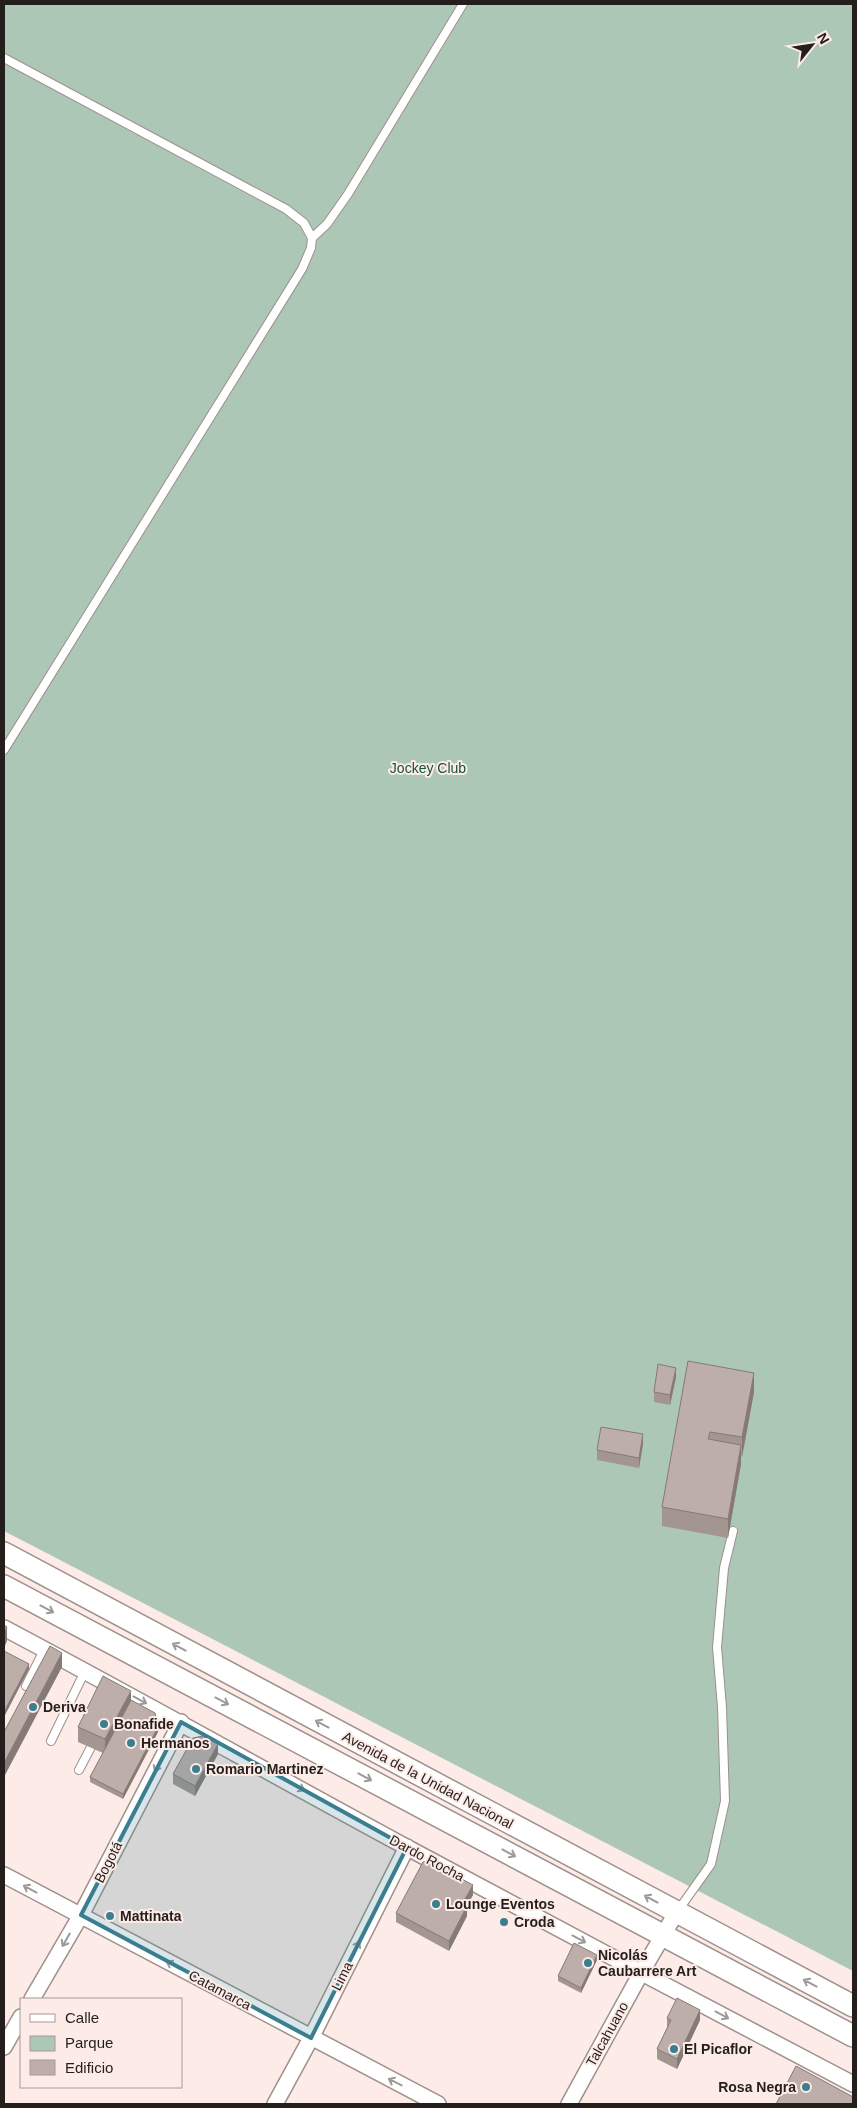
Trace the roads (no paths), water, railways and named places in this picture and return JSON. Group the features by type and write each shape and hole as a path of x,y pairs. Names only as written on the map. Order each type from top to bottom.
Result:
{"main road":[{"name":"Avenida de la Unidad Nacional","path":"4,1553 853,2006"},
{"name":"Avenida de la Unidad Nacional","path":"4,1586 853,2036"}],"street":[{"name":"Dardo Rocha","path":"4,1628 85,1671 119,1694 181,1722 407,1847 853,2084"},
{"name":"Bogotá","path":"33,1998 81,1916 181,1722"},
{"name":"Lima","path":"275,2104 311,2038 407,1847"},
{"name":"Catamarca","path":"4,1874 438,2104"},
{"name":"Talcahuano","path":"569,2104 676,1913"},
{"path":"4,2048 20,2019"}],"lane":[{"path":"312,238 326,224 348,194 463,4"},
{"path":"4,58 286,209 304,223 312,238 311,248 302,269 265,331 4,750"},
{"path":"676,1913 711,1864 725,1801 722,1707 717,1647 724,1568 733,1531"},
{"path":"26,1686 44,1650"},
{"path":"51,1741 85,1671"},
{"path":"79,1770 91,1747"}],"place":[{"name":"Deriva","path":"33,1707"},
{"name":"Bonafide","path":"104,1724"},
{"name":"Hermanos","path":"131,1743"},
{"name":"Romario Martinez","path":"196,1769"},
{"name":"Lounge Eventos","path":"436,1904"},
{"name":"Mattinata","path":"110,1916"},
{"name":"Croda","path":"504,1922"},
{"name":"Nicolás Caubarrere Art","path":"588,1963"},
{"name":"El Picaflor","path":"674,2049"},
{"name":"Rosa Negra","path":"806,2087"}],"park label":[{"name":"Jockey Club","path":"428,768"}]}
